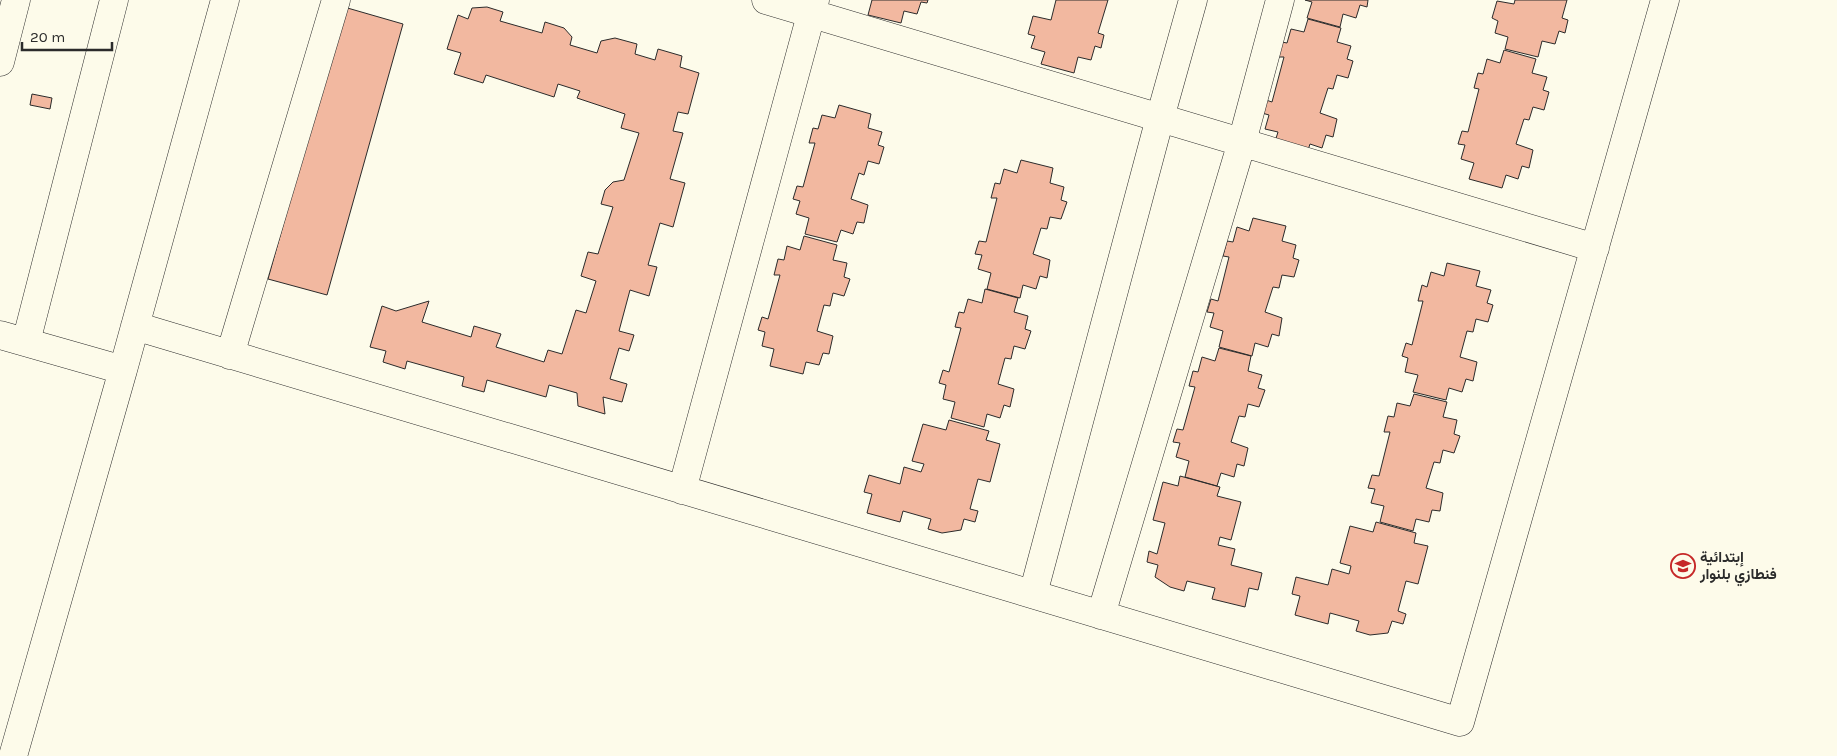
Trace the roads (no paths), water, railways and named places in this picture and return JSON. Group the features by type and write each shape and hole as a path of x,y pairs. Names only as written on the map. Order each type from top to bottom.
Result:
{"street":[{"path":"0,62 16,0"},
{"path":"26,342 114,0"},
{"path":"12,756 123,370 225,0"},
{"path":"230,355 336,0"},
{"path":"766,0 813,7 1160,118 1595,248"},
{"path":"1033,594 1160,118 1194,0"},
{"path":"1101,615 1242,142 1280,0"},
{"path":"135,326 1460,722 1665,0"},
{"path":"682,490 813,7"},
{"path":"0,335 123,370"}],"place":[{"name":"إبتدائية فنطازي بلنوار","path":"1683,566"}]}
